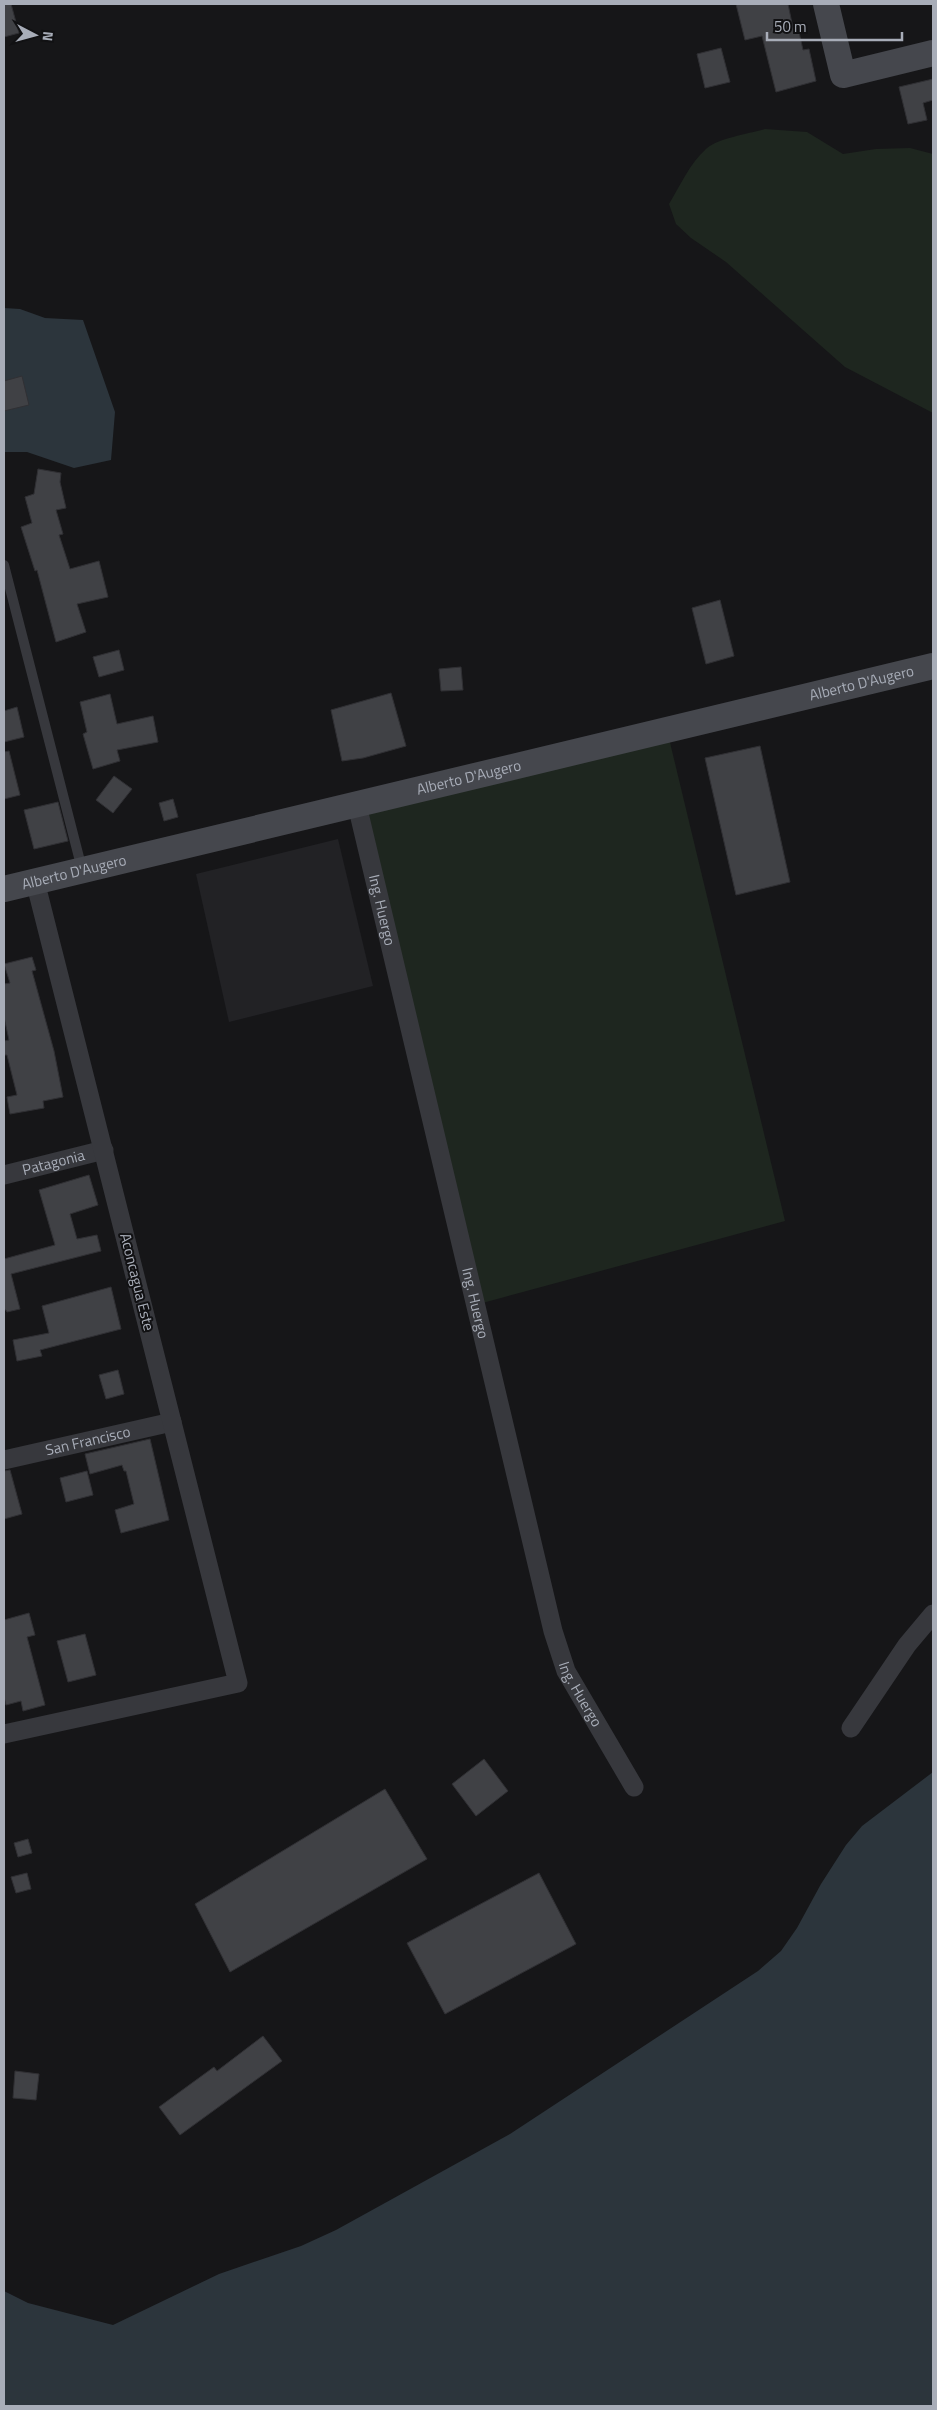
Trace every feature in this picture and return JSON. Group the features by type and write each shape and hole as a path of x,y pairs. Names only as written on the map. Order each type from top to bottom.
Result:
{"main road":[{"path":"826,4 843,75 933,53"},
{"name":"Alberto D'Augero","path":"4,889 933,666"}],"street":[{"name":"Ing. Huergo","path":"357,804 553,1631 566,1671 634,1788"},
{"name":"Aconcagua Este","path":"4,1734 238,1683 36,882"},
{"name":"Patagonia","path":"4,1174 104,1150"},
{"name":"San Francisco","path":"4,1460 172,1422"},
{"path":"851,1728 907,1645 933,1614"}],"lane":[{"path":"4,565 82,870"}],"shaded area":[{"path":"765,129 807,132 843,154 876,149 910,148 933,154 933,413 845,367 726,262 691,238 676,224 669,204 690,168 700,155 711,145 718,142"},
{"path":"4,308 20,309 45,318 83,320 115,412 111,460 74,468 27,452 4,452"},
{"path":"667,730 785,1221 475,1305 357,805"},
{"path":"338,839 373,986 229,1022 196,874"},
{"path":"933,1772 933,2406 4,2406 4,2291 28,2303 113,2325 219,2274 301,2246 336,2230 510,2134 758,1971 781,1951 797,1928 821,1884 846,1845 862,1826"}],"building":[{"path":"4,4 11,4 19,33 4,37"},
{"path":"736,4 788,4 794,33 799,32 803,50 809,49 816,81 776,92 762,36 745,40"},
{"path":"721,48 730,82 705,88 697,54"},
{"path":"933,79 933,100 923,103 927,120 908,124 899,87"},
{"path":"22,376 29,405 4,411 4,381"},
{"path":"38,469 61,473 60,482 66,508 56,510 63,534 59,535 70,569 99,561 108,597 77,604 86,632 56,642 37,570 35,571 21,527 32,523 25,497 34,494"},
{"path":"720,600 734,656 706,664 692,608"},
{"path":"119,650 124,670 99,677 93,657"},
{"path":"461,667 463,690 441,691 439,669"},
{"path":"391,693 406,746 363,758 342,761 331,710"},
{"path":"110,694 117,724 153,716 158,742 117,750 120,761 93,769 83,734 87,732 80,702"},
{"path":"17,707 24,737 4,742 4,711"},
{"path":"760,746 790,882 736,895 705,758"},
{"path":"9,751 20,795 4,799 4,752"},
{"path":"114,776 132,789 113,813 96,800"},
{"path":"173,799 178,817 164,821 159,803"},
{"path":"58,802 68,841 34,849 24,810"},
{"path":"32,957 36,970 32,971 54,1051 63,1097 43,1101 44,1108 10,1114 7,1097 17,1095 7,1055 4,1055 4,1041 9,1040 4,1017 4,984 10,983 4,964"},
{"path":"89,1175 98,1205 70,1214 77,1239 97,1235 101,1251 11,1274 20,1309 7,1312 4,1310 4,1259 55,1245 39,1190"},
{"path":"111,1287 121,1329 40,1350 42,1356 17,1361 13,1340 49,1333 42,1306"},
{"path":"118,1370 124,1394 106,1399 99,1375"},
{"path":"150,1439 169,1520 121,1533 115,1510 134,1504 126,1471 124,1471 122,1465 90,1474 85,1454"},
{"path":"10,1470 22,1514 4,1519 4,1471"},
{"path":"87,1471 93,1495 66,1502 60,1478"},
{"path":"29,1613 35,1635 27,1637 45,1705 23,1711 21,1701 6,1705 4,1697 4,1620"},
{"path":"85,1634 96,1675 68,1682 57,1641"},
{"path":"484,1759 508,1791 476,1816 452,1784"},
{"path":"385,1789 427,1859 230,1972 195,1904"},
{"path":"28,1839 32,1853 18,1857 14,1843"},
{"path":"27,1873 31,1889 16,1893 11,1877"},
{"path":"539,1873 576,1944 445,2014 407,1943"},
{"path":"263,2036 282,2061 180,2135 159,2107 214,2067 217,2071"},
{"path":"15,2071 39,2074 36,2100 13,2098"}]}
